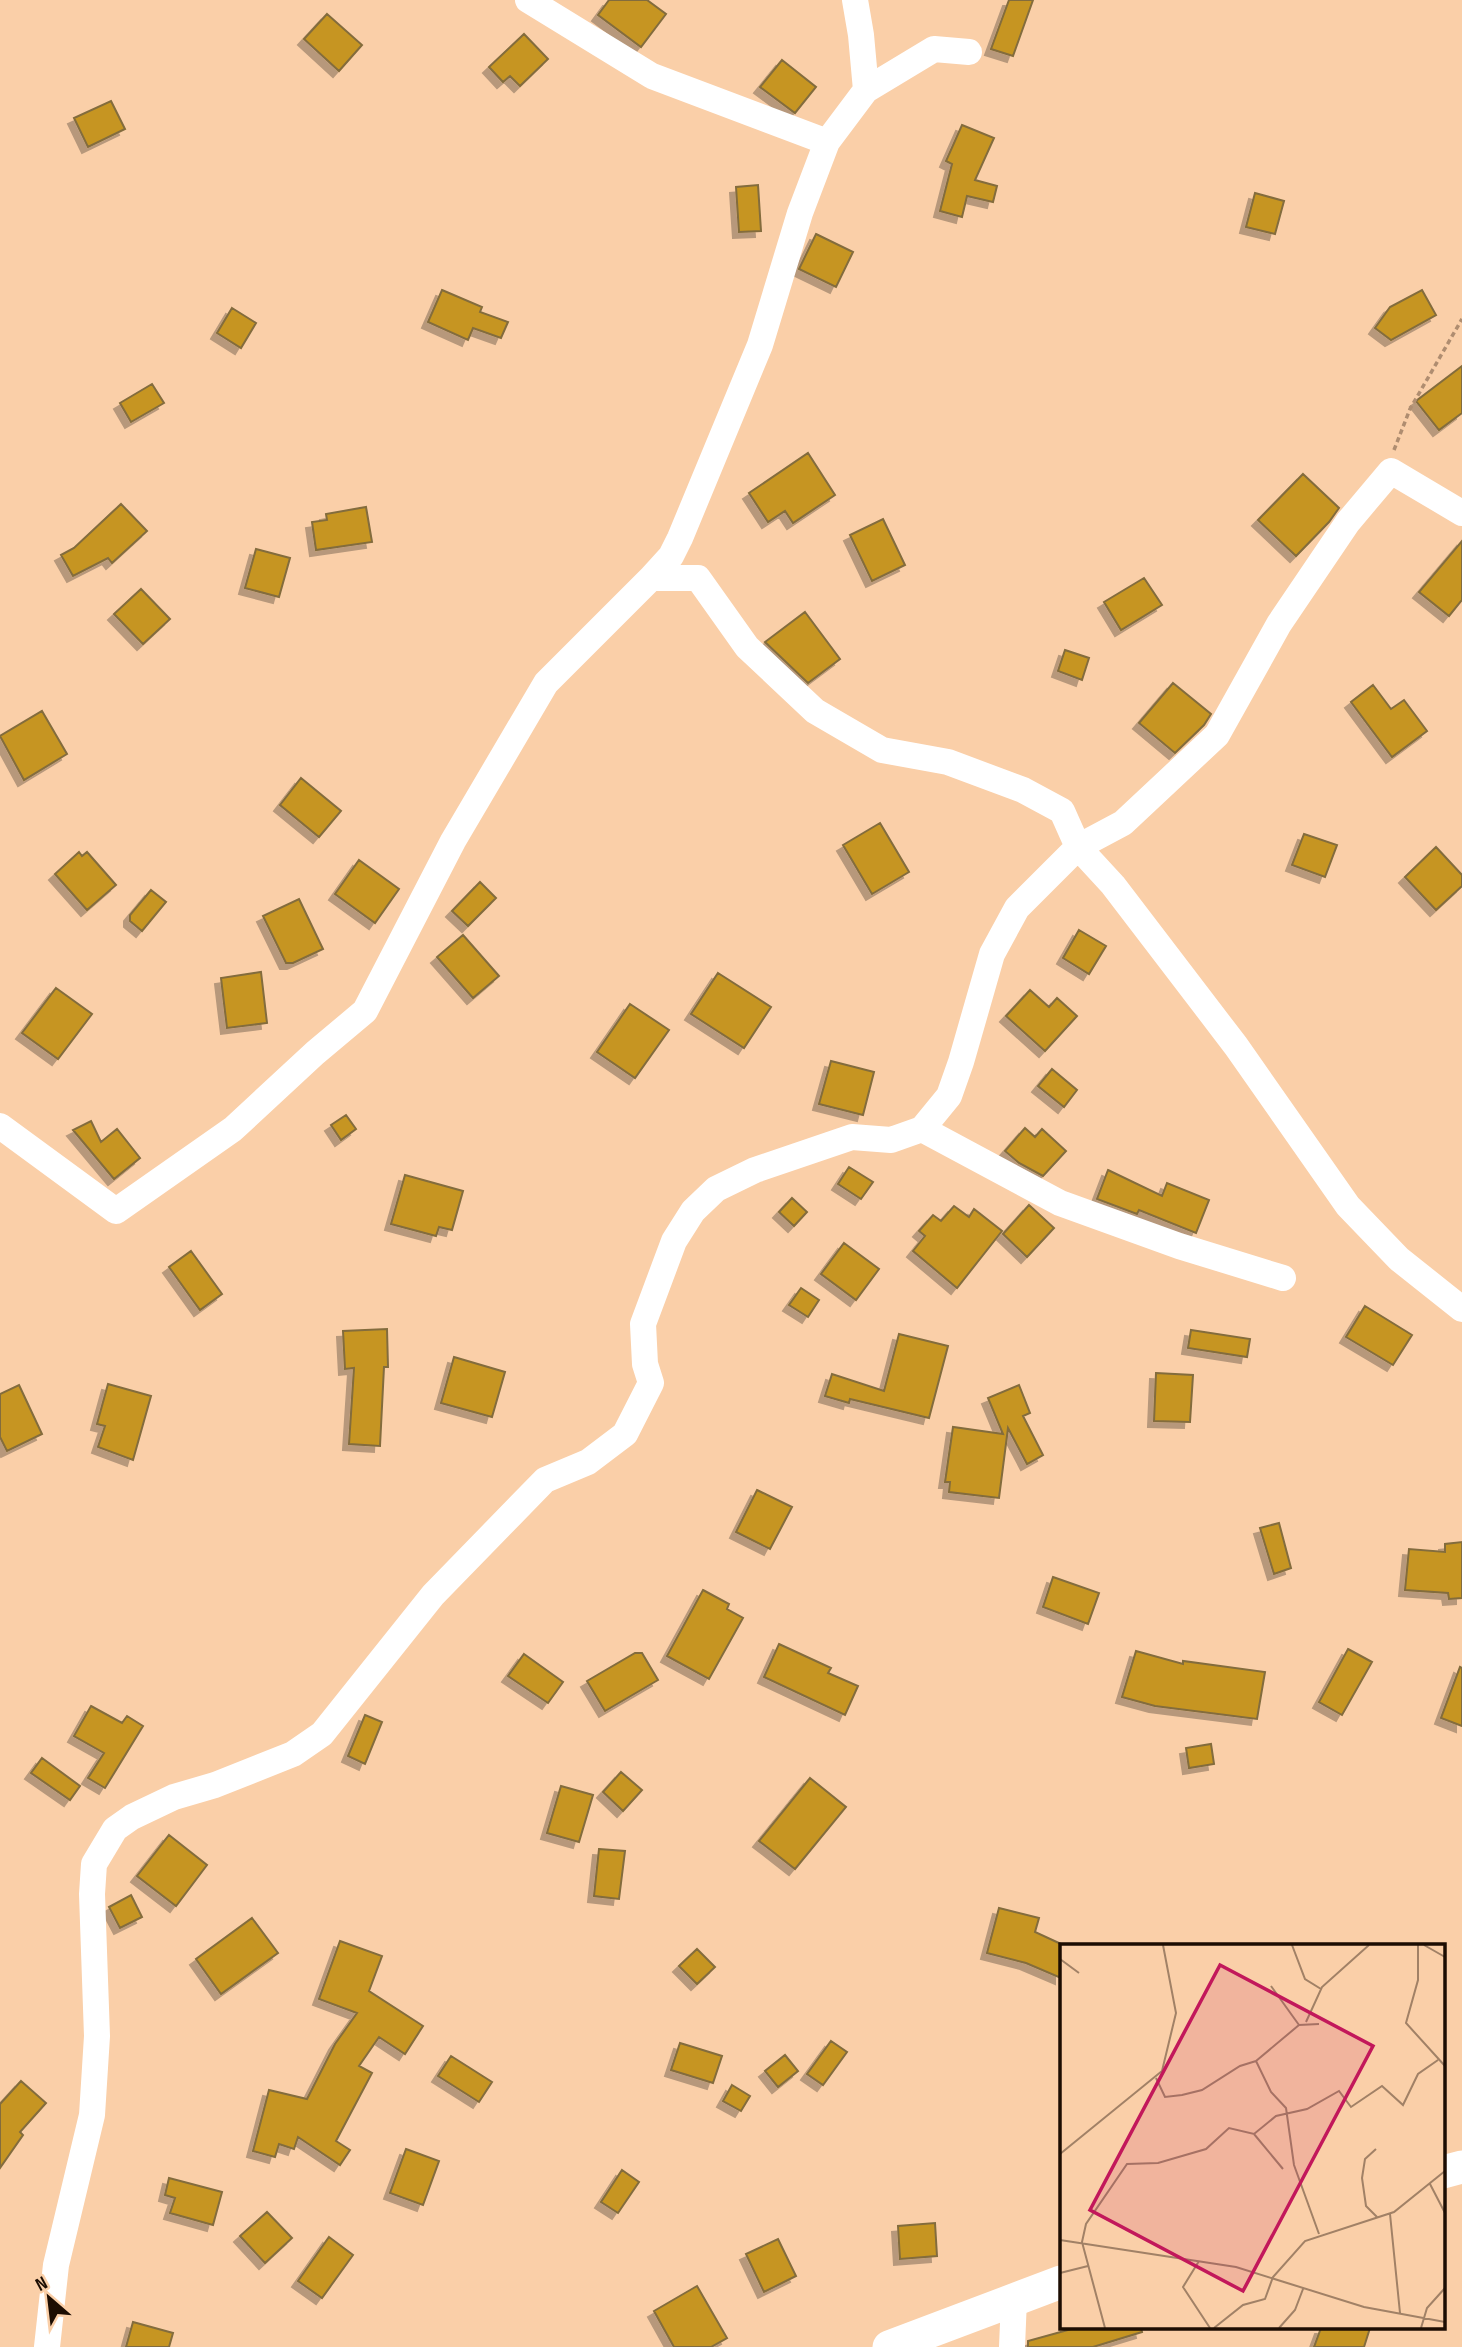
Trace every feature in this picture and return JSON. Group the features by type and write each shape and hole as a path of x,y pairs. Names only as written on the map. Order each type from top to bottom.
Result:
{"main road":[{"path":"1444,2172 1462,2167"},
{"path":"890,2347 1060,2282"}],"street":[{"path":"528,0 652,76 827,142"},
{"path":"855,0 866,90"},
{"path":"0,1126 116,1211 233,1129 365,1011 453,841 546,682 671,556 760,345 800,213 827,142 866,90 934,49 969,52"},
{"path":"47,2347 55,2265 92,2115 97,2036 92,1895 94,1864 115,1829 132,1817 174,1797 215,1785 293,1755 323,1734 433,1595 545,1480 588,1462 625,1434 651,1383 645,1364 643,1324 647,1312 674,1241 693,1211 716,1189 755,1170 852,1137 891,1140 922,1129 949,1096 965,1051 992,954 1017,908 1078,847 1123,823 1217,735 1279,624 1349,522 1391,471 1462,513"},
{"path":"652,578 698,578 747,647 815,712 882,750 948,762 1023,790 1062,811 1078,847 1113,885 1236,1046 1348,1206 1399,1259 1462,1309"},
{"path":"922,1129 1060,1203 1179,1246 1283,1278"},
{"path":"1012,2347 1014,2299"}],"path":[{"path":"1391,471 1394,449 1410,409 1462,318"}],"building":[{"path":"609,0 647,0 666,14 641,47 598,15"},
{"path":"1009,0 1033,0 1013,56 991,49"},
{"path":"327,14 362,45 339,71 304,39"},
{"path":"524,34 548,59 520,86 510,76 503,82 489,67"},
{"path":"782,60 816,87 795,113 760,87"},
{"path":"111,101 125,129 88,147 74,118"},
{"path":"962,125 994,138 975,180 997,186 993,202 967,196 962,217 940,211 952,164 946,161"},
{"path":"758,185 761,231 739,232 736,187"},
{"path":"1255,193 1284,201 1275,234 1246,227"},
{"path":"816,234 853,252 836,287 799,269"},
{"path":"442,290 482,307 480,312 508,322 501,338 473,328 468,340 428,322"},
{"path":"1422,290 1436,315 1391,340 1375,328 1390,307"},
{"path":"232,308 256,323 241,348 217,333"},
{"path":"1462,366 1462,413 1439,430 1416,401"},
{"path":"152,384 164,403 131,422 120,403"},
{"path":"808,453 835,495 793,523 785,511 768,522 749,493"},
{"path":"1303,474 1339,508 1296,556 1258,520"},
{"path":"121,504 147,531 112,563 108,558 73,576 61,555 74,548"},
{"path":"366,507 372,542 316,550 312,522 327,520 326,514"},
{"path":"883,519 905,565 872,581 850,535"},
{"path":"1462,541 1462,600 1449,616 1419,592"},
{"path":"256,549 290,558 279,597 245,588"},
{"path":"1144,578 1162,605 1121,630 1104,602"},
{"path":"141,589 170,619 143,644 114,614"},
{"path":"805,612 840,659 808,683 765,642"},
{"path":"1065,650 1089,658 1082,680 1058,671"},
{"path":"1173,683 1211,714 1204,725 1175,753 1139,723"},
{"path":"1373,685 1391,709 1404,700 1427,731 1392,757 1351,702"},
{"path":"42,711 67,754 24,780 0,736"},
{"path":"301,778 341,811 319,837 280,805"},
{"path":"880,823 909,872 872,894 843,845"},
{"path":"1304,834 1337,845 1325,877 1292,865"},
{"path":"1436,847 1462,875 1462,886 1436,910 1405,877"},
{"path":"79,852 82,856 87,852 116,885 87,910 55,874"},
{"path":"359,860 399,889 375,923 335,894"},
{"path":"480,882 496,898 468,926 452,911"},
{"path":"151,890 166,902 142,931 130,921 130,915"},
{"path":"299,899 323,949 293,963 286,963 263,916"},
{"path":"1079,930 1106,946 1089,974 1063,958"},
{"path":"463,935 499,976 473,998 437,957"},
{"path":"261,972 267,1023 227,1028 221,978"},
{"path":"718,973 771,1007 744,1048 691,1014"},
{"path":"56,988 92,1014 58,1059 22,1033"},
{"path":"1030,990 1049,1007 1057,998 1077,1016 1045,1051 1006,1016"},
{"path":"630,1004 669,1030 635,1078 597,1052"},
{"path":"831,1061 874,1072 863,1115 819,1104"},
{"path":"1052,1069 1077,1090 1064,1107 1038,1086"},
{"path":"346,1115 356,1129 341,1140 331,1125"},
{"path":"91,1121 101,1142 117,1129 140,1158 114,1179 73,1130"},
{"path":"1025,1128 1035,1137 1042,1129 1066,1151 1043,1176 1019,1163 1005,1151"},
{"path":"849,1167 873,1182 861,1199 838,1184"},
{"path":"1108,1170 1162,1196 1167,1183 1209,1200 1196,1233 1139,1210 1137,1214 1097,1199"},
{"path":"405,1175 463,1191 452,1230 439,1227 436,1236 391,1224"},
{"path":"792,1198 807,1212 794,1226 779,1212"},
{"path":"1029,1205 1054,1228 1027,1257 1003,1234"},
{"path":"954,1206 969,1217 974,1209 1002,1231 957,1288 913,1251 925,1236 919,1231 933,1215 941,1221"},
{"path":"844,1243 879,1269 856,1300 821,1274"},
{"path":"191,1251 222,1294 200,1310 169,1267"},
{"path":"801,1288 819,1300 808,1317 789,1305"},
{"path":"1365,1306 1412,1335 1393,1365 1346,1337"},
{"path":"387,1329 388,1367 384,1367 380,1446 349,1444 354,1368 345,1369 343,1331"},
{"path":"1191,1330 1250,1339 1247,1357 1188,1348"},
{"path":"899,1334 948,1346 929,1418 850,1399 849,1403 825,1396 832,1374 884,1391"},
{"path":"454,1357 505,1372 492,1417 441,1403"},
{"path":"1156,1373 1193,1375 1190,1422 1154,1421"},
{"path":"108,1384 151,1396 133,1460 98,1447 105,1426 97,1424"},
{"path":"19,1385 42,1434 7,1451 0,1437 0,1394"},
{"path":"1019,1385 1030,1413 1023,1416 1043,1455 1027,1464 1008,1428 999,1498 949,1492 950,1482 945,1482 953,1427 1003,1434 988,1398"},
{"path":"757,1490 792,1507 770,1549 736,1532"},
{"path":"1279,1523 1291,1568 1274,1574 1260,1528"},
{"path":"1462,1542 1462,1598 1449,1599 1448,1593 1405,1590 1409,1549 1445,1552 1445,1544"},
{"path":"1053,1577 1099,1593 1088,1624 1043,1607"},
{"path":"703,1590 729,1604 727,1609 743,1618 709,1679 667,1656"},
{"path":"779,1644 831,1668 828,1673 858,1686 845,1715 764,1677"},
{"path":"1348,1649 1372,1662 1342,1715 1319,1702"},
{"path":"1136,1651 1183,1664 1183,1661 1265,1672 1257,1719 1155,1706 1122,1697"},
{"path":"635,1653 642,1653 658,1680 605,1711 587,1681"},
{"path":"524,1654 563,1682 548,1703 508,1676"},
{"path":"1460,1667 1462,1668 1462,1726 1441,1718"},
{"path":"91,1706 122,1723 127,1716 143,1726 105,1788 88,1778 104,1753 74,1736"},
{"path":"365,1715 382,1722 365,1764 348,1756"},
{"path":"1211,1744 1214,1764 1189,1768 1186,1748"},
{"path":"42,1758 80,1786 70,1800 31,1773"},
{"path":"621,1772 642,1790 623,1811 603,1792"},
{"path":"810,1778 846,1807 795,1869 759,1841"},
{"path":"561,1786 593,1795 579,1842 547,1833"},
{"path":"169,1835 207,1865 176,1906 137,1876"},
{"path":"599,1849 625,1851 619,1899 594,1896"},
{"path":"131,1895 142,1917 120,1928 109,1907"},
{"path":"999,1908 1039,1918 1035,1932 1061,1944 1060,1978 1026,1963 987,1953"},
{"path":"252,1918 278,1953 221,1994 196,1959"},
{"path":"340,1941 382,1956 369,1991 423,2026 405,2054 379,2037 359,2066 372,2073 336,2141 350,2150 340,2165 298,2137 294,2149 279,2144 275,2157 253,2151 269,2090 307,2099 335,2044 357,2013 319,1999"},
{"path":"697,1949 715,1967 697,1984 679,1966"},
{"path":"831,2041 847,2052 823,2085 807,2074"},
{"path":"680,2043 722,2056 713,2083 671,2070"},
{"path":"785,2055 798,2071 778,2087 765,2071"},
{"path":"451,2056 492,2082 479,2102 438,2076"},
{"path":"21,2081 46,2103 20,2132 23,2135 0,2168 0,2104"},
{"path":"732,2085 750,2096 741,2111 723,2101"},
{"path":"406,2149 439,2161 423,2205 390,2193"},
{"path":"622,2170 639,2182 618,2213 601,2202"},
{"path":"169,2178 222,2192 213,2225 170,2213 175,2198 165,2195"},
{"path":"267,2212 292,2238 265,2263 240,2236"},
{"path":"935,2223 937,2256 900,2259 898,2226"},
{"path":"329,2237 353,2255 322,2298 298,2281"},
{"path":"778,2239 796,2276 764,2292 746,2254"},
{"path":"697,2286 727,2338 711,2347 674,2347 654,2311"},
{"path":"133,2322 173,2333 169,2347 126,2347"},
{"path":"1068,2330 1142,2332 1093,2347 1028,2347 1028,2341"},
{"path":"1320,2330 1369,2330 1364,2347 1314,2347"}]}
